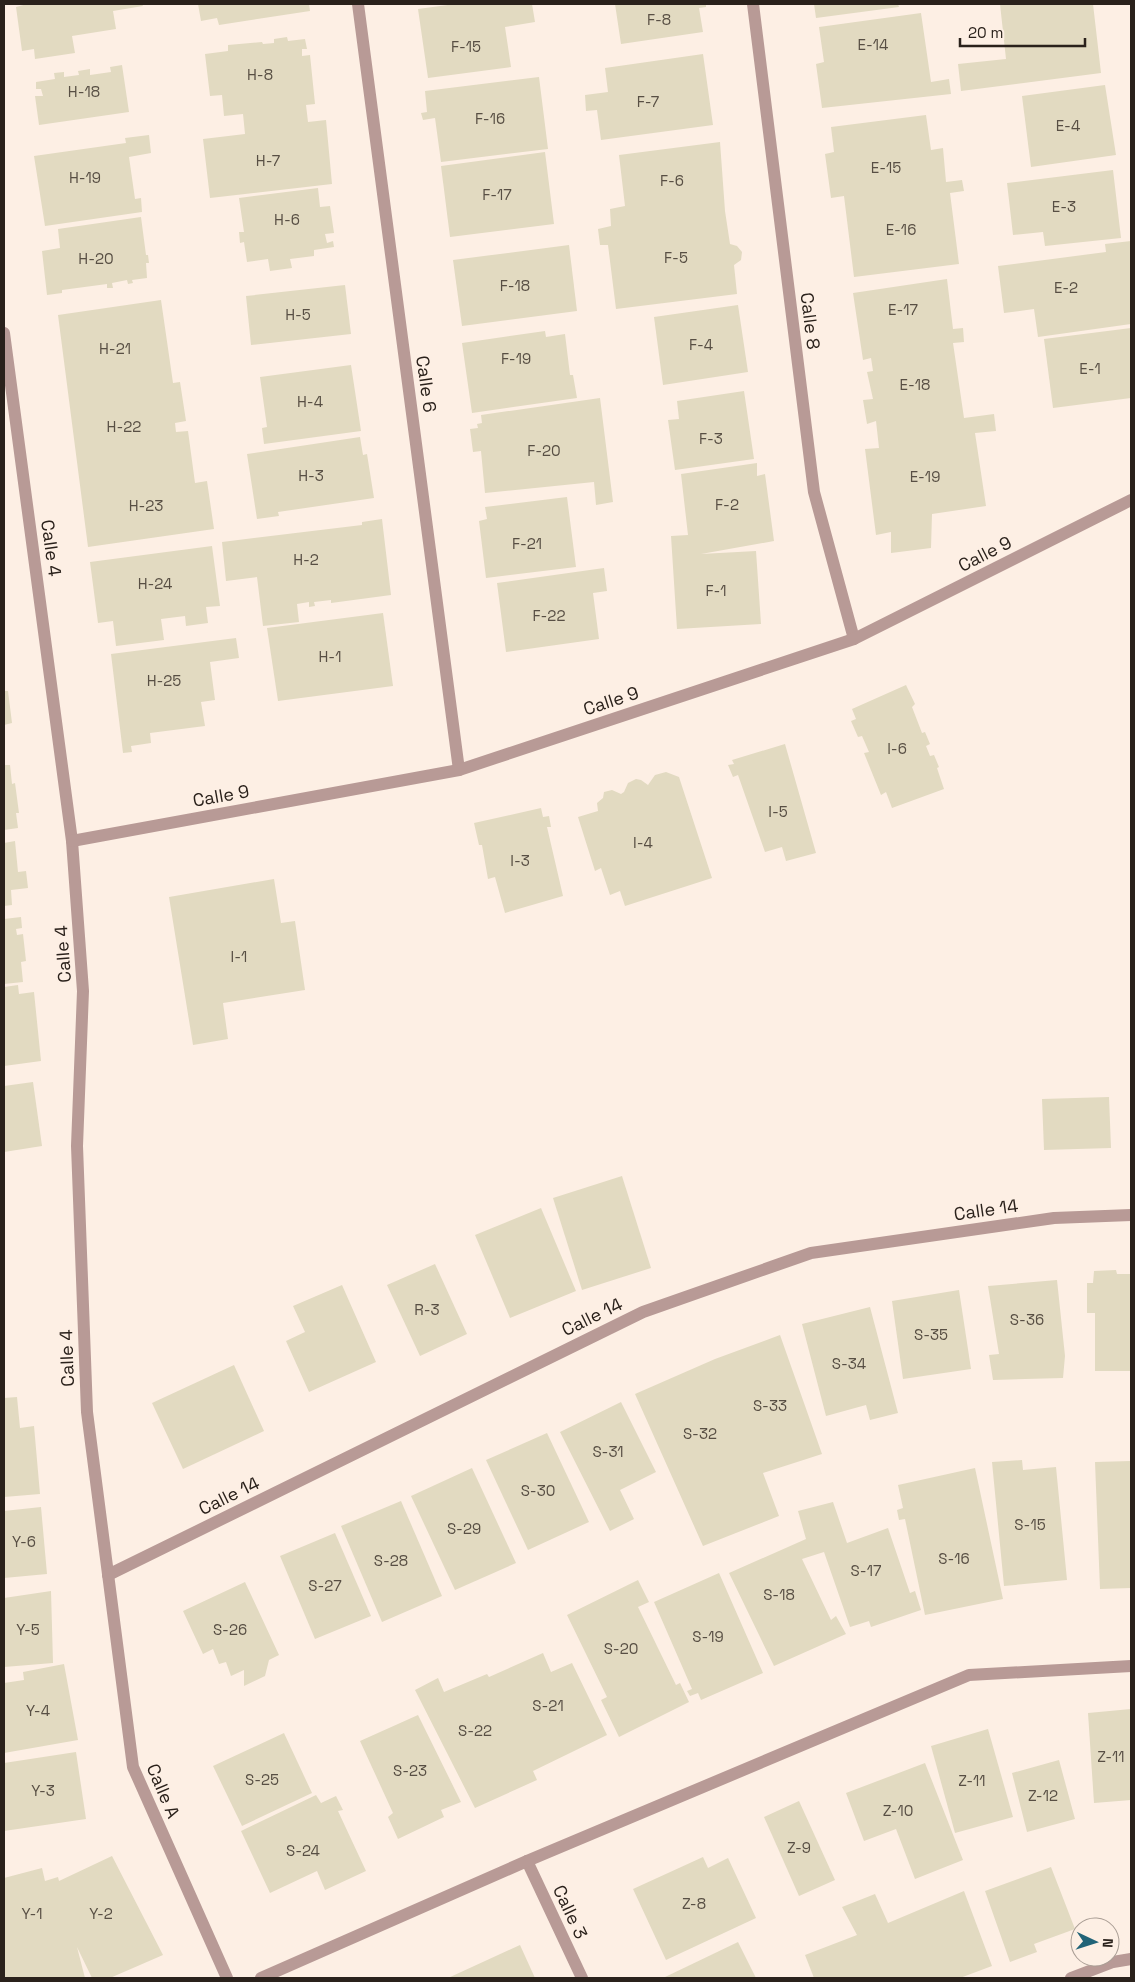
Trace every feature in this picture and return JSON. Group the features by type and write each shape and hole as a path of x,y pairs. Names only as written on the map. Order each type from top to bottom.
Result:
{"street":[{"name":"Calle 6","path":"358,4 459,770"},
{"name":"Calle 8","path":"753,4 814,492 854,639"},
{"name":"Calle 4","path":"4,333 72,841 83,992 77,1146 87,1412 108,1575"},
{"name":"Calle 9","path":"72,841 459,770 854,639 1131,500"},
{"name":"Calle 14","path":"108,1575 643,1312 811,1253 1054,1218 1131,1215"},
{"name":"Calle A","path":"108,1575 132,1766 227,1978"},
{"path":"261,1978 527,1862 968,1675 1131,1666"},
{"name":"Calle 3","path":"527,1862 582,1978"},
{"path":"1071,1978 1113,1962 1131,1959"}],"building":[{"path":"27,4 142,4 143,6 113,11 116,29 72,36 75,53 35,59 34,49 22,51 16,7"},
{"path":"198,4 309,4 310,11 219,25 217,18 201,21"},
{"path":"455,4 532,4 535,22 505,27 511,67 428,78 418,9"},
{"path":"615,4 706,4 706,7 699,8 703,32 621,44"},
{"path":"814,4 898,4 899,7 816,18"},
{"path":"1000,4 1093,4 1101,73 961,91 958,64 1006,59"},
{"path":"921,13 931,82 949,79 951,94 822,108 816,64 824,62 819,27"},
{"path":"287,37 288,41 305,39 307,49 302,49 302,56 310,55 315,104 306,105 308,122 326,120 332,184 210,198 203,139 245,134 243,114 224,116 222,95 210,96 205,54 228,51 228,45 262,42 263,44 274,43 274,39"},
{"path":"703,54 713,125 601,140 597,110 586,111 585,95 608,92 605,68"},
{"path":"122,65 129,112 39,125 35,96 43,96 41,89 36,89 36,82 55,79 54,73 64,72 64,77 79,75 78,71 90,69 90,75 111,72 110,67"},
{"path":"539,77 548,149 441,162 435,118 423,120 421,113 427,112 425,91"},
{"path":"1105,85 1116,155 1031,167 1022,96"},
{"path":"926,115 931,150 943,148 946,182 962,180 964,191 950,193 959,264 854,277 844,196 831,198 825,154 834,152 831,127"},
{"path":"149,135 151,153 129,157 135,199 141,198 142,212 45,226 34,156 126,143 125,138"},
{"path":"720,142 725,211 730,244 737,246 742,252 741,260 734,265 737,294 616,309 608,245 600,245 598,229 611,226 610,209 625,206 619,155"},
{"path":"545,152 554,224 450,237 441,166"},
{"path":"1113,170 1121,238 1045,246 1043,232 1013,235 1007,183"},
{"path":"318,188 320,207 330,206 334,233 325,234 327,243 333,241 334,247 314,250 314,256 290,259 292,268 270,271 268,259 247,262 244,242 240,243 239,232 244,232 239,198"},
{"path":"141,217 146,255 148,255 149,263 146,263 147,278 132,280 133,283 128,284 127,280 112,283 113,288 107,288 107,284 62,290 62,293 47,295 42,251 60,248 58,229"},
{"path":"1131,241 1131,324 1038,337 1034,309 1004,313 998,266 1106,252 1105,244"},
{"path":"569,245 577,311 462,326 453,260"},
{"path":"947,279 953,329 963,328 964,342 953,343 964,418 994,414 996,431 975,433 986,506 932,514 931,548 891,553 891,532 876,535 865,449 879,448 876,421 867,424 863,400 873,399 867,372 873,371 871,358 863,360 853,293"},
{"path":"345,285 351,334 251,345 246,296"},
{"path":"161,300 173,383 180,382 186,421 175,423 176,432 188,431 195,483 207,481 214,529 88,547 58,315"},
{"path":"738,305 748,372 663,385 654,317"},
{"path":"1131,328 1131,398 1053,408 1044,339"},
{"path":"545,331 546,337 565,334 570,375 573,375 577,398 472,413 462,343"},
{"path":"351,365 361,431 264,444 262,428 267,427 260,377"},
{"path":"744,391 754,459 675,470 668,420 679,419 677,401"},
{"path":"600,398 613,502 596,505 594,482 485,493 481,451 473,452 470,429 478,428 477,424 482,423 481,415"},
{"path":"360,437 363,455 367,454 374,498 278,512 279,516 257,519 247,454"},
{"path":"757,463 757,476 765,474 774,541 701,554 756,551 761,624 677,629 671,536 688,535 681,474"},
{"path":"567,497 576,567 486,578 479,521 487,519 485,507"},
{"path":"382,519 391,595 331,603 331,600 314,602 315,606 309,607 309,602 297,604 299,622 263,626 257,577 226,581 222,542 362,525 362,522"},
{"path":"212,546 220,606 206,607 208,623 186,626 185,616 161,619 164,640 116,646 113,621 98,623 90,562"},
{"path":"604,568 607,591 593,593 599,639 506,652 497,583"},
{"path":"383,613 393,686 278,701 267,628"},
{"path":"236,638 239,658 210,662 215,700 201,702 205,726 150,733 151,743 131,746 132,752 123,753 111,654"},
{"path":"906,685 915,704 912,707 922,733 925,732 930,744 926,746 930,756 934,755 939,767 937,768 944,789 892,808 886,792 881,795 864,753 869,752 862,736 858,737 851,721 856,719 852,709"},
{"path":"4,691 8,691 12,723 4,725"},
{"path":"785,744 816,853 786,861 782,847 765,852 738,775 733,777 728,765 734,764 732,760"},
{"path":"4,765 10,765 12,784 15,783 19,813 16,813 18,828 4,830"},
{"path":"666,772 679,777 712,878 625,906 620,891 610,895 601,868 595,871 578,817 598,811 597,803 603,798 604,792 612,790 621,794 628,783 636,779 648,785 655,775"},
{"path":"541,808 543,817 549,816 551,827 547,827 563,896 505,913 495,877 488,879 482,845 479,845 474,823"},
{"path":"15,841 18,872 26,871 28,888 11,890 12,905 4,906 4,843"},
{"path":"274,879 281,923 295,921 305,990 223,1003 228,1039 193,1045 169,897"},
{"path":"21,917 22,928 16,929 17,935 23,934 26,961 21,962 23,982 4,984 4,919"},
{"path":"18,985 19,994 34,992 41,1061 4,1066 4,987"},
{"path":"33,1082 42,1146 4,1152 4,1086"},
{"path":"1109,1097 1111,1148 1044,1150 1042,1099"},
{"path":"622,1176 651,1268 582,1290 553,1198"},
{"path":"541,1208 576,1291 510,1318 475,1235"},
{"path":"435,1264 467,1334 420,1356 387,1285"},
{"path":"1116,1270 1117,1274 1131,1274 1131,1371 1095,1371 1095,1313 1087,1313 1087,1283 1093,1283 1094,1271"},
{"path":"1057,1280 1065,1356 1063,1378 993,1380 989,1355 999,1354 988,1286"},
{"path":"342,1285 376,1362 309,1392 286,1341 305,1332 293,1306"},
{"path":"959,1290 971,1369 903,1379 892,1301"},
{"path":"870,1307 898,1413 870,1420 866,1405 826,1416 802,1324"},
{"path":"780,1335 822,1454 763,1473 779,1516 703,1546 635,1394 715,1359"},
{"path":"234,1365 264,1431 183,1469 152,1403"},
{"path":"17,1397 20,1428 34,1426 40,1494 4,1497 4,1398"},
{"path":"621,1402 656,1472 620,1490 634,1519 610,1531 560,1432"},
{"path":"547,1433 589,1522 528,1550 486,1460"},
{"path":"1022,1460 1023,1470 1056,1467 1067,1580 1004,1586 992,1462"},
{"path":"1131,1461 1131,1588 1100,1589 1095,1462"},
{"path":"472,1468 516,1563 455,1590 411,1496"},
{"path":"975,1468 1003,1599 925,1615 905,1519 899,1520 897,1510 903,1508 898,1485"},
{"path":"401,1501 442,1596 382,1622 341,1526"},
{"path":"833,1502 847,1543 888,1528 910,1593 915,1591 921,1610 871,1627 869,1621 850,1627 824,1552 802,1559 831,1620 836,1616 846,1634 774,1666 729,1573 806,1539 798,1511"},
{"path":"41,1507 47,1574 4,1578 4,1511"},
{"path":"335,1533 371,1616 315,1639 280,1556"},
{"path":"719,1573 763,1673 701,1700 698,1693 690,1696 687,1691 692,1689 654,1602"},
{"path":"638,1580 649,1602 638,1607 676,1685 680,1683 689,1702 619,1737 601,1700 607,1697 567,1615"},
{"path":"245,1582 279,1655 269,1660 265,1676 244,1686 244,1670 231,1676 226,1662 219,1664 213,1649 203,1654 183,1611"},
{"path":"51,1591 53,1663 4,1667 4,1598"},
{"path":"543,1653 551,1672 572,1663 607,1735 533,1771 537,1780 475,1808 415,1690 438,1678 444,1692 487,1674 489,1677"},
{"path":"64,1664 78,1740 4,1753 4,1683 24,1680 23,1672"},
{"path":"1131,1709 1131,1800 1094,1803 1088,1713"},
{"path":"418,1715 461,1802 441,1810 444,1817 398,1839 388,1817 393,1813 360,1741"},
{"path":"988,1729 1013,1817 955,1833 931,1746"},
{"path":"284,1733 312,1793 242,1826 213,1766"},
{"path":"76,1752 86,1819 4,1831 4,1763"},
{"path":"1059,1760 1075,1819 1027,1832 1012,1773"},
{"path":"925,1763 963,1860 915,1879 896,1829 864,1841 846,1793"},
{"path":"316,1795 321,1803 336,1796 343,1810 338,1811 366,1871 325,1890 317,1871 270,1893 241,1831"},
{"path":"799,1801 835,1880 799,1896 764,1817"},
{"path":"112,1856 163,1955 110,1978 92,1978 77,1947 85,1978 4,1978 4,1878 42,1868 45,1881 58,1877 59,1881"},
{"path":"703,1857 708,1868 728,1858 756,1918 666,1960 633,1889"},
{"path":"1051,1867 1070,1917 1070,1931 1034,1944 1037,1952 1010,1962 985,1891"},
{"path":"964,1891 992,1966 960,1978 814,1978 805,1955 857,1935 842,1907 875,1894 888,1923"},
{"path":"738,1942 756,1978 663,1978"},
{"path":"520,1945 535,1978 448,1978"}]}
